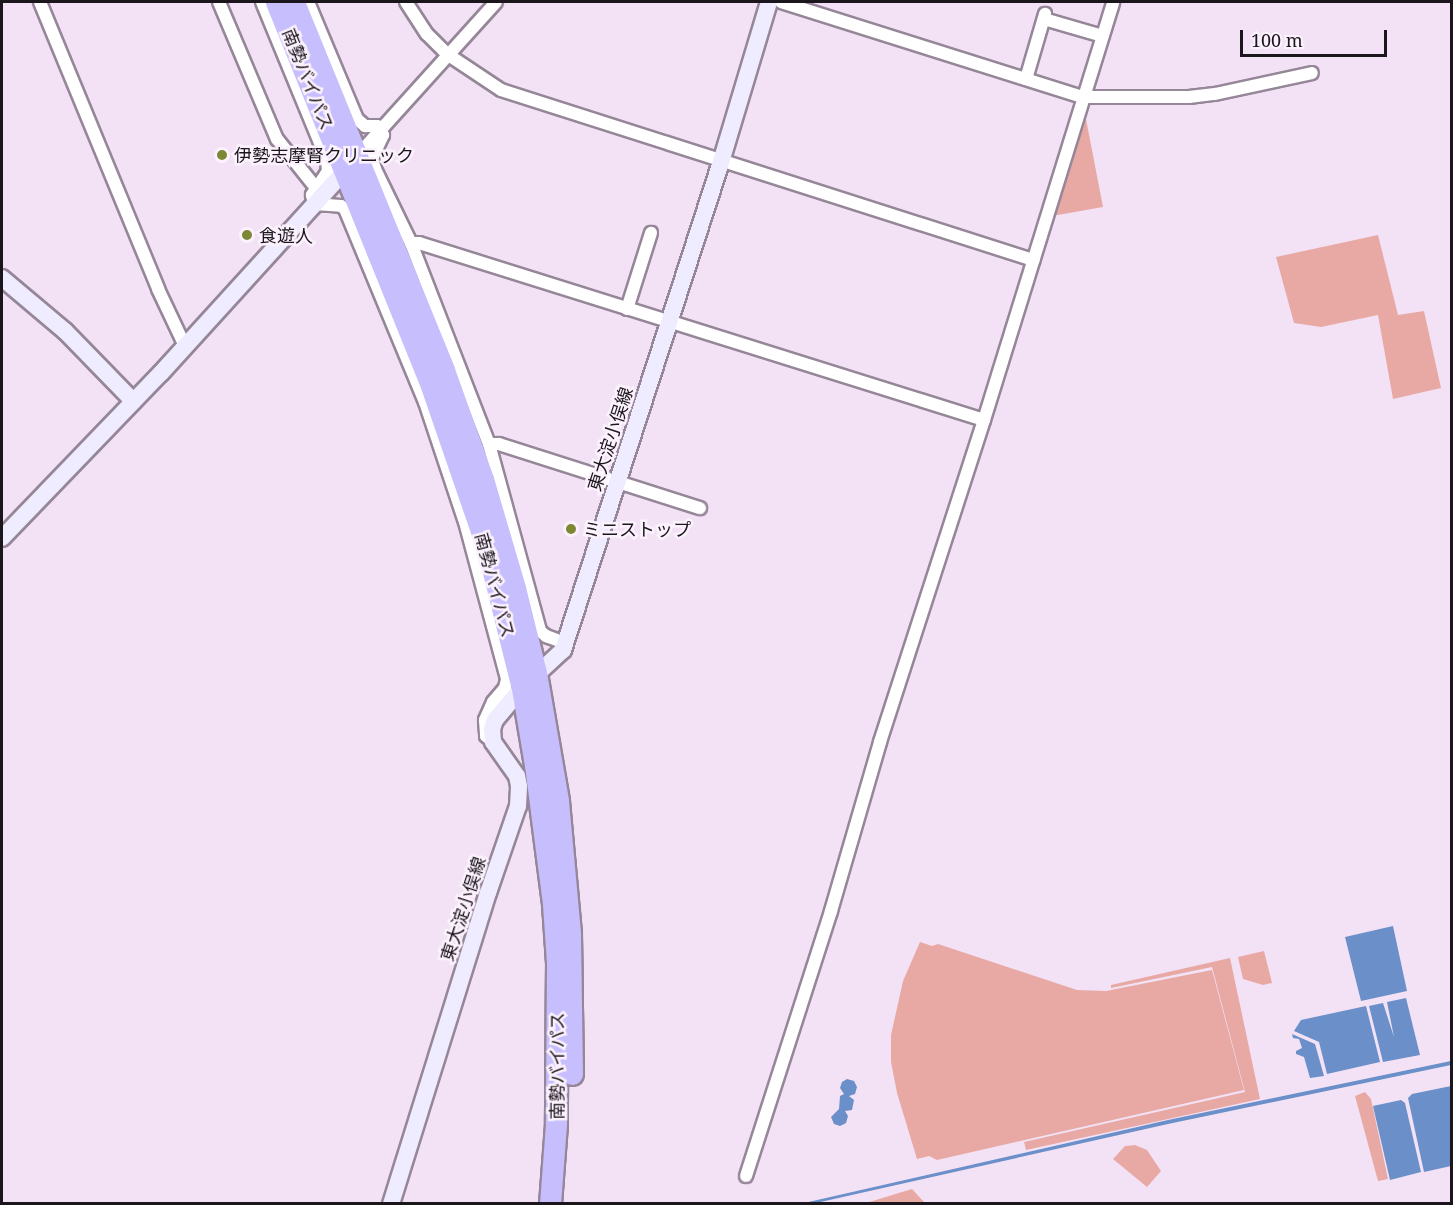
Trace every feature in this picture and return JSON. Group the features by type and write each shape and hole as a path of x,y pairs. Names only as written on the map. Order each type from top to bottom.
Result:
{"highway":[{"name":"南勢バイパス","path":"276,2 444,370 483,479 536,673 558,801 570,934 572,1073 564,1203"},
{"name":"南勢バイパス","path":"294,2 488,552 522,688 553,904 556,962 557,1114 550,1203"}],"main road":[{"name":"東大淀小俣線","path":"391,1203 488,893 518,806 517,776 493,742 492,729 495,720 522,688 558,655 565,643 721,162 769,2"},
{"path":"2,538 185,346 315,196 351,164"},
{"path":"2,278 64,331 132,401"}],"street":[{"path":"40,2 158,290 185,346"},
{"path":"219,2 277,140 320,207 335,205 345,209 424,402 480,573 507,679 505,688 485,720 486,736 493,742"},
{"path":"262,2 327,160 328,171 315,196"},
{"path":"308,2 357,119 365,126 377,126 380,130 382,140 372,159 375,169 411,243 489,444 540,631 565,643"},
{"path":"406,2 428,34 447,54 501,90 1033,260"},
{"path":"351,164 447,54 496,2"},
{"path":"781,2 1082,97 1137,99 1207,95 1312,73"},
{"path":"746,1176 831,911 831,904 906,658 984,420 1113,2"},
{"path":"1026,79 1045,16 1102,36"},
{"path":"627,309 651,233"},
{"path":"411,243 419,243 984,420"},
{"path":"489,444 498,444 700,508"}],"shaded area":[{"path":"1086,119 1103,207 1052,216 1079,123"},
{"path":"1378,235 1398,315 1424,311 1441,388 1393,399 1378,315 1321,327 1294,323 1276,257"},
{"path":"920,942 932,946 938,944 1077,990 1106,991 1212,970 1244,1090 937,1160 929,1156 917,1159 897,1093 891,1062 891,1035 903,981"},
{"path":"1264,951 1272,983 1263,985 1243,979 1238,957"},
{"path":"1230,958 1260,1099 1026,1150 1024,1142 1245,1092 1212,967 1111,988 1111,985"},
{"path":"1365,1092 1371,1099 1388,1179 1378,1181 1355,1096"},
{"path":"1135,1145 1147,1150 1161,1171 1147,1187 1113,1159 1125,1146"},
{"path":"912,1189 925,1203 866,1203"}],"water":[{"path":"1393,926 1407,991 1361,1001 1345,937"},
{"path":"1406,998 1420,1055 1383,1062 1369,1006 1383,1003 1394,1037 1387,1002"},
{"path":"1366,1006 1380,1062 1327,1074 1319,1042 1294,1031 1301,1020"},
{"path":"1292,1034 1315,1044 1324,1076 1310,1078 1304,1057 1296,1054 1296,1051 1302,1048 1299,1039 1293,1038"},
{"path":"1451,1061 1451,1065 1168,1124 816,1203 804,1203 1168,1120"},
{"path":"847,1079 854,1081 857,1087 855,1094 849,1096 854,1100 852,1110 845,1111 848,1116 846,1123 840,1126 834,1124 831,1117 839,1109 840,1096 844,1094 840,1088 842,1082"},
{"path":"1451,1086 1451,1166 1424,1172 1408,1098 1412,1094"},
{"path":"1401,1100 1405,1103 1421,1172 1390,1180 1373,1106"}],"place":[{"name":"伊勢志摩腎クリニック","path":"222,155"},
{"name":"食遊人","path":"247,235"},
{"name":"ミニストップ","path":"571,529"}]}
